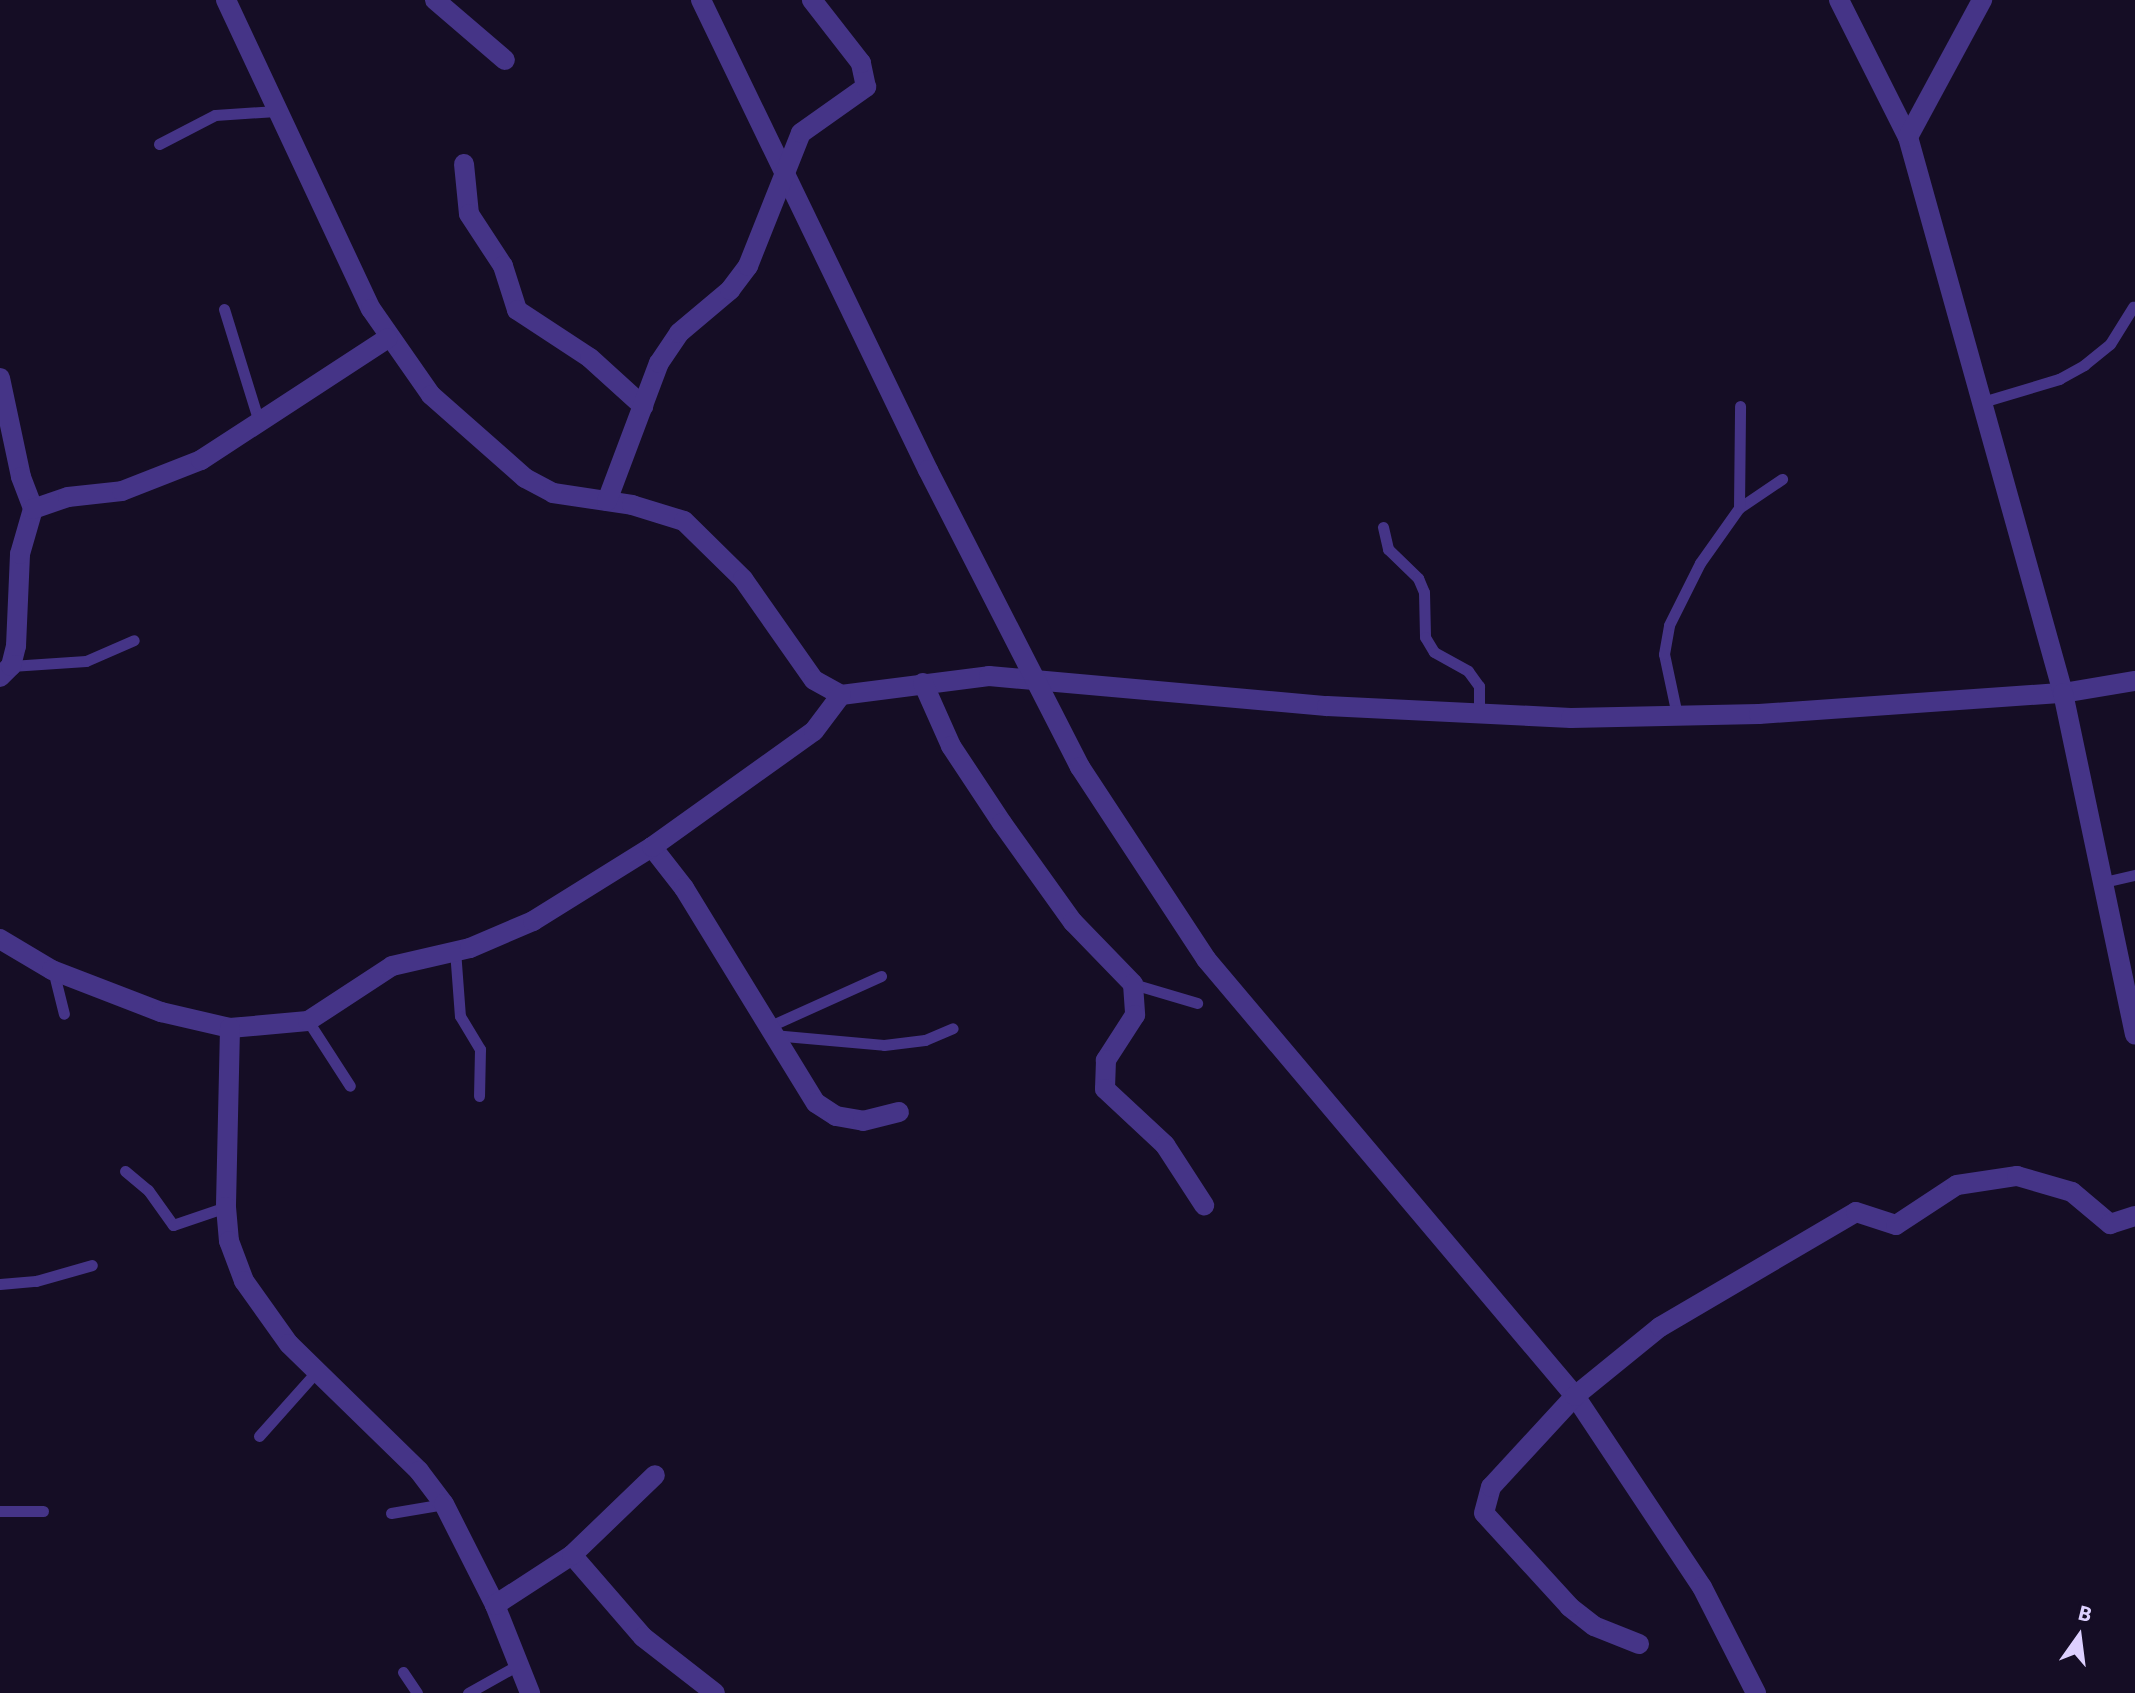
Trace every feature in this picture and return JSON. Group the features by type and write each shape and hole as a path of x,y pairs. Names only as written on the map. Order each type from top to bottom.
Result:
{"street":[{"path":"226,0 276,111 388,338 431,395 525,478 553,493 664,513 709,540 814,680 841,695 966,677 1031,678 1479,716 1677,715 2063,693 2135,681"},
{"path":"435,0 505,60"},
{"path":"701,0 1031,678 1080,767 1206,959 1575,1396 1702,1587 1756,1693"},
{"path":"607,501 659,363 679,333 730,290 748,266 801,133 866,87 861,63 812,0"},
{"path":"1839,0 1908,137 1979,404 2063,693 2135,1035"},
{"path":"1908,137 1982,0"},
{"path":"464,164 469,214 503,266 517,310 590,358 643,406"},
{"path":"33,509 68,497 122,491 184,467 388,338"},
{"path":"0,378 21,477 33,509 20,554 5,672"},
{"path":"923,683 951,746 1002,823 1073,922 1133,984 1135,1015 1106,1060 1105,1089 1165,1145 1204,1205"},
{"path":"0,939 52,970 149,1008 230,1028 308,1021 392,966 455,950 533,921 652,847 814,731 841,695"},
{"path":"652,847 693,902 809,1093 836,1116 863,1121 899,1112"},
{"path":"230,1028 226,1207 229,1241 244,1281 260,1309 316,1372 419,1471 444,1504 495,1605 530,1693"},
{"path":"1639,1644 1594,1626 1570,1607 1484,1513 1491,1487 1575,1396 1660,1327 1856,1212 1896,1225 1957,1185 2017,1176 2072,1192 2110,1224 2135,1216"},
{"path":"495,1605 572,1555 655,1475"},
{"path":"572,1555 643,1637 715,1693"}],"lane":[{"path":"159,144 215,115 276,111"},
{"path":"1979,404 2059,379 2084,365 2110,344 2133,307"},
{"path":"224,309 258,419"},
{"path":"1739,508 1740,406"},
{"path":"1677,715 1664,654 1669,625 1700,563 1739,508 1782,479"},
{"path":"1383,527 1388,549 1418,578 1424,592 1425,637 1434,652 1468,671 1479,686 1479,716"},
{"path":"5,672 86,661 134,640"},
{"path":"2104,882 2135,875"},
{"path":"455,950 460,1016 480,1049 479,1096"},
{"path":"52,970 64,1014"},
{"path":"770,1031 881,976"},
{"path":"1133,984 1197,1003"},
{"path":"308,1021 350,1086"},
{"path":"770,1031 884,1045 925,1040 953,1028"},
{"path":"125,1171 148,1190 173,1225 226,1207"},
{"path":"0,1284 36,1281 92,1265"},
{"path":"259,1436 316,1372"},
{"path":"391,1513 444,1504"},
{"path":"0,1511 43,1511"},
{"path":"468,1693 518,1665"},
{"path":"403,1672 417,1693"}]}
